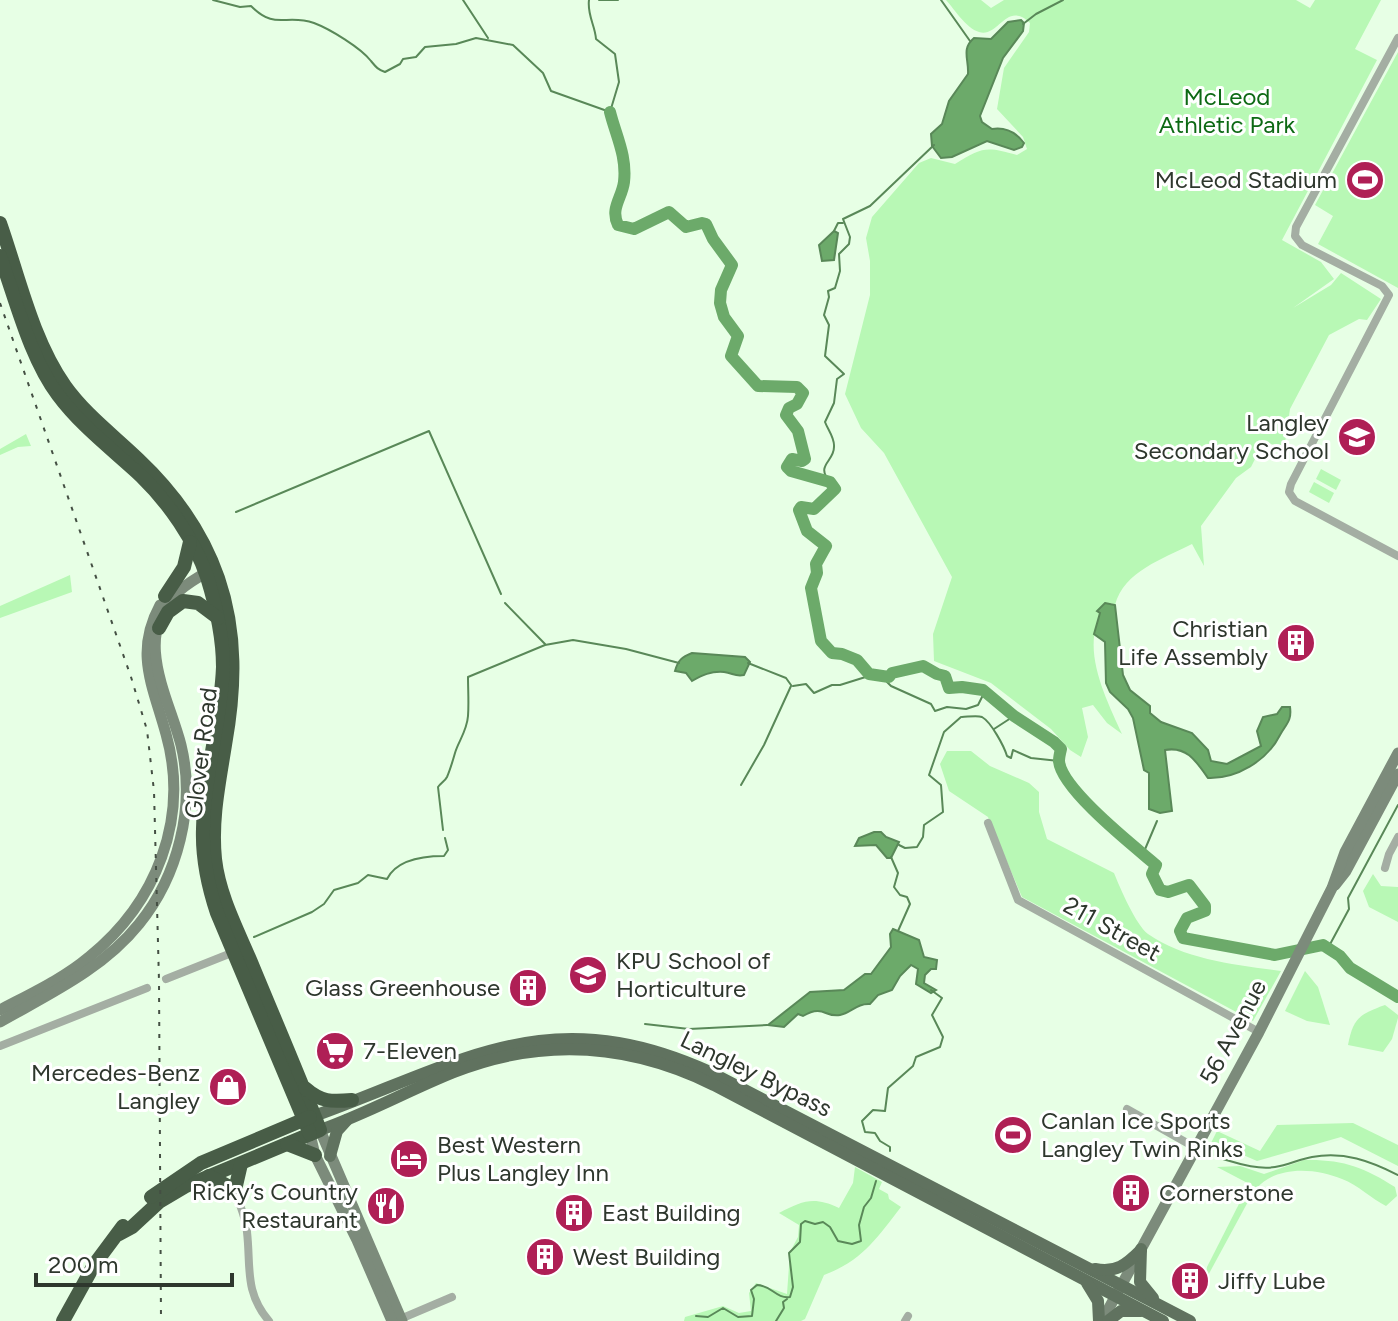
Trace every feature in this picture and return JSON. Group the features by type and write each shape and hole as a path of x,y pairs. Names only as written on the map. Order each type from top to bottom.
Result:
{"highway":[{"name":"Glover Road","path":"0,223 41,341 65,387 159,480 191,521 230,627 233,664 231,708 216,799 215,861 233,919 312,1125"},
{"name":"Glover Road","path":"0,256 32,345 49,382 77,417 144,479 167,507 208,569 223,664 203,830 209,887 217,913 297,1088"},
{"path":"165,596 184,567 190,542"},
{"path":"159,628 168,612 183,601 198,603 218,618"},
{"path":"274,1133 290,1115 297,1088 320,1100 352,1100"},
{"name":"Langley Bypass","path":"63,1321 94,1265 119,1234 127,1218 201,1163 274,1133 312,1125"},
{"name":"Langley Bypass","path":"119,1234 173,1193 287,1144 312,1125"},
{"path":"287,1144 323,1155"},
{"path":"209,1176 235,1190 241,1164"}],"main road":[{"path":"0,1010 92,969 138,926 155,901 176,857 184,818 186,776 182,747 146,659 150,625 165,596 189,576 208,569"},
{"path":"166,714 155,645 162,615 173,597 208,569"},
{"name":"56 Avenue","path":"1103,1321 1259,1032 1332,888 1346,871 1398,753"},
{"name":"56 Avenue","path":"1384,789 1398,774"},
{"path":"0,1022 57,985"},
{"name":"Langley Bypass","path":"312,1125 352,1100 451,1062 535,1040 605,1039 641,1047 710,1072 1164,1314"},
{"name":"Langley Bypass","path":"312,1125 349,1118 469,1067 523,1053 557,1048 619,1052 671,1066 714,1085 1085,1273"},
{"path":"323,1155 349,1118"},
{"name":"Glover Road","path":"312,1125 357,1240 397,1320"},
{"path":"1141,1249 1128,1263 1115,1270 1085,1273 1103,1321 1121,1311 1143,1311"},
{"path":"1141,1249 1140,1282 1164,1314"},
{"name":"Langley Bypass","path":"1119,1291 1143,1311 1190,1321"}],"street":[{"path":"1398,38 1296,227 1295,236 1302,245 1385,288 1389,300 1289,492 1295,501 1398,556"},
{"name":"211 Street","path":"988,823 1018,900 1259,1032"},
{"path":"1385,868 1398,837"},
{"path":"166,979 235,952"},
{"path":"0,1046 147,988"},
{"path":"1127,1109 1196,1148"},
{"path":"235,1190 247,1233 248,1278 262,1313 269,1321"},
{"path":"397,1320 452,1297"}],"green space":[{"path":"946,0 981,0 991,8 1004,0 1296,0 1310,8 1315,0 1381,0 1355,49 1377,60 1282,240 1321,262 1334,279 1293,308 1331,285 1341,273 1381,299 1367,320 1359,319 1329,335 1290,409 1284,449 1264,441 1251,467 1236,478 1201,526 1204,566 1192,544 1169,555 1146,567 1127,583 1115,605 1111,603 1100,617 1095,632 1096,667 1122,734 1107,723 1093,705 1082,708 1088,737 1081,757 1051,729 991,683 934,661 933,634 952,577 884,453 861,428 845,394 870,295 866,238 872,217 919,163 931,158 955,164 984,150 1017,155 1027,149 1023,137 997,109 1004,68 1029,32 1030,23 1022,17 1009,17 992,30 979,32 965,23"},
{"name":"McLeod Athletic Park","path":"1398,52 1398,288 1318,244 1333,216 1315,205"},
{"path":"26,434 31,446 18,447 0,455 0,449"},
{"path":"1321,469 1341,480 1336,490 1316,479"},
{"path":"1314,482 1334,493 1329,503 1309,492"},
{"path":"70,575 72,592 0,618 0,606"},
{"path":"947,751 971,751 990,766 1029,783 1039,792 1039,812 1047,839 1114,873 1134,915 1148,934 1195,956 1281,971 1253,1021 1022,897 988,817 949,791 940,764"},
{"path":"1373,874 1381,886 1398,887 1398,922 1369,907 1363,891"},
{"path":"1305,971 1318,987 1330,1025 1307,1021 1285,1011"},
{"path":"1385,1005 1398,1018 1392,1039 1383,1052 1348,1045 1359,1018"},
{"path":"1353,1123 1398,1145 1398,1166 1341,1137 1257,1161 1234,1151 1203,1159 1217,1131 1260,1151 1277,1125"},
{"path":"1304,1160 1330,1161 1363,1169 1395,1187 1397,1196 1386,1206 1348,1182 1309,1171 1275,1175 1257,1188 1217,1167 1240,1166 1264,1174"},
{"path":"855,1167 882,1182 879,1189 901,1207 859,1256 824,1275 805,1319 684,1321 685,1317 723,1306 739,1313 751,1311 749,1293 756,1283 787,1294 790,1252 798,1237 799,1225 779,1213 795,1205 815,1201 839,1208 853,1183"},
{"path":"1244,1194 1250,1198 1205,1281 1207,1267"}],"shaded area":[{"path":"1021,20 1024,23 1023,31 1003,58 980,116 982,122 992,129 1005,129 1017,135 1024,143 1022,147 1014,150 987,141 952,157 941,158 932,146 931,134 942,124 949,101 968,74 967,50 970,42 974,38 991,39 1008,22"},
{"path":"834,231 838,233 834,260 822,261 819,245"},
{"path":"1105,603 1115,605 1123,675 1130,690 1150,706 1150,713 1161,722 1192,733 1208,750 1211,761 1227,764 1261,746 1257,731 1263,717 1277,714 1282,707 1290,707 1288,722 1267,753 1240,772 1208,778 1185,753 1165,750 1172,811 1160,813 1149,809 1149,773 1144,770 1133,718 1110,692 1106,683 1105,642 1094,634 1100,613 1097,611"},
{"path":"692,653 745,657 750,662 744,675 715,672 692,681 686,673 675,671 681,659"},
{"path":"881,832 899,842 891,858 887,858 876,845 855,846 859,838"},
{"path":"893,929 919,940 924,957 937,960 936,969 925,975 924,983 936,990 931,993 916,984 918,969 911,965 892,990 878,995 870,1004 840,1015 820,1011 803,1016 798,1014 784,1027 768,1025 810,992 844,990 865,974 871,974 891,947 890,934"}],"waterway":[{"path":"213,0 240,7 251,6 274,20 314,23 353,45 385,72 403,59 416,57 425,47 456,44 476,38 513,45 543,73 551,91 610,112 619,82 615,54 596,39 589,0"},
{"path":"463,0 488,38"},
{"path":"599,0 618,0"},
{"path":"941,0 970,41"},
{"path":"1023,24 1063,0"},
{"path":"610,112 624,163 623,188 615,213 618,225 634,229 669,212 686,227 706,224 732,265 721,290 720,303 724,317 738,336 731,356 758,386 797,387 803,393 786,415 798,431 805,459 792,459 787,467 791,471 830,482 835,489 814,509 801,507 799,510 807,531 826,546 816,564 817,573 811,588 821,641 832,653 857,660 869,674 889,677 892,673 923,666 945,676 949,688 983,690 1014,716 1054,742 1061,749 1059,761 1072,787 1100,817 1156,865 1152,874 1160,890 1168,892 1189,885 1205,906 1205,911 1187,918 1180,931 1183,938 1275,955 1323,945 1340,956 1350,968 1398,997"},
{"path":"830,482 824,471 834,444 825,422 834,403 837,379 844,374 825,356 829,325 824,315 828,291 835,288 840,271 839,254 849,244 850,237 843,219 870,206 934,145"},
{"path":"834,231 838,223 843,223"},
{"path":"236,512 429,431 501,594"},
{"path":"505,603 545,644"},
{"path":"443,830 438,787 447,777 466,727 468,677 545,645 573,640 626,649 679,663"},
{"path":"748,663 786,678 791,685"},
{"path":"793,686 806,684 814,693 872,675"},
{"path":"889,677 887,682 891,686 931,704 935,711 978,705 985,691"},
{"path":"741,785 764,745 791,686"},
{"path":"962,717 980,716 986,720 1011,758 1013,750 1031,758 1059,761"},
{"path":"994,729 1014,716"},
{"path":"899,845 917,847 923,837 924,825 943,812 941,785 929,775 944,732 961,717"},
{"path":"1328,948 1349,909 1348,898 1398,805"},
{"path":"1143,854 1157,821"},
{"path":"254,937 312,912 324,904 334,890 358,883 368,875 387,879 404,863 444,856 448,850 445,838"},
{"path":"891,857 898,873 894,887 900,895 907,897 910,904 898,931"},
{"path":"890,1151 890,1147 880,1141 875,1133 865,1132 862,1121 873,1110 885,1111 888,1088 913,1066 916,1057 940,1047 943,1037 932,1015 942,998 931,990"},
{"path":"645,1024 689,1029 767,1025"},
{"path":"1219,1158 1268,1168 1324,1155 1346,1156 1398,1175"},
{"path":"696,1316 708,1317 723,1308 738,1317 752,1316 754,1299 751,1290 757,1285 790,1297 793,1287 789,1253 800,1242 801,1224 805,1221 815,1224 823,1222 838,1241 852,1244 861,1241 859,1225 876,1181"},
{"path":"776,1321 787,1299"}],"railway":[{"path":"0,303 147,730 154,791 159,981 161,1321"}],"place":[{"name":"McLeod Stadium","path":"1365,180"},
{"name":"Langley Secondary School","path":"1357,437"},
{"name":"Christian Life Assembly","path":"1296,643"},
{"name":"KPU School of Horticulture","path":"588,975"},
{"name":"Glass Greenhouse","path":"528,988"},
{"name":"7-Eleven","path":"335,1051"},
{"name":"Mercedes-Benz Langley","path":"228,1087"},
{"name":"Canlan Ice Sports Langley Twin Rinks","path":"1013,1135"},
{"name":"Best Western Plus Langley Inn","path":"409,1159"},
{"name":"Cornerstone","path":"1131,1193"},
{"name":"Ricky’s Country Restaurant","path":"386,1206"},
{"name":"East Building","path":"574,1213"},
{"name":"West Building","path":"545,1257"},
{"name":"Jiffy Lube","path":"1190,1281"}]}
